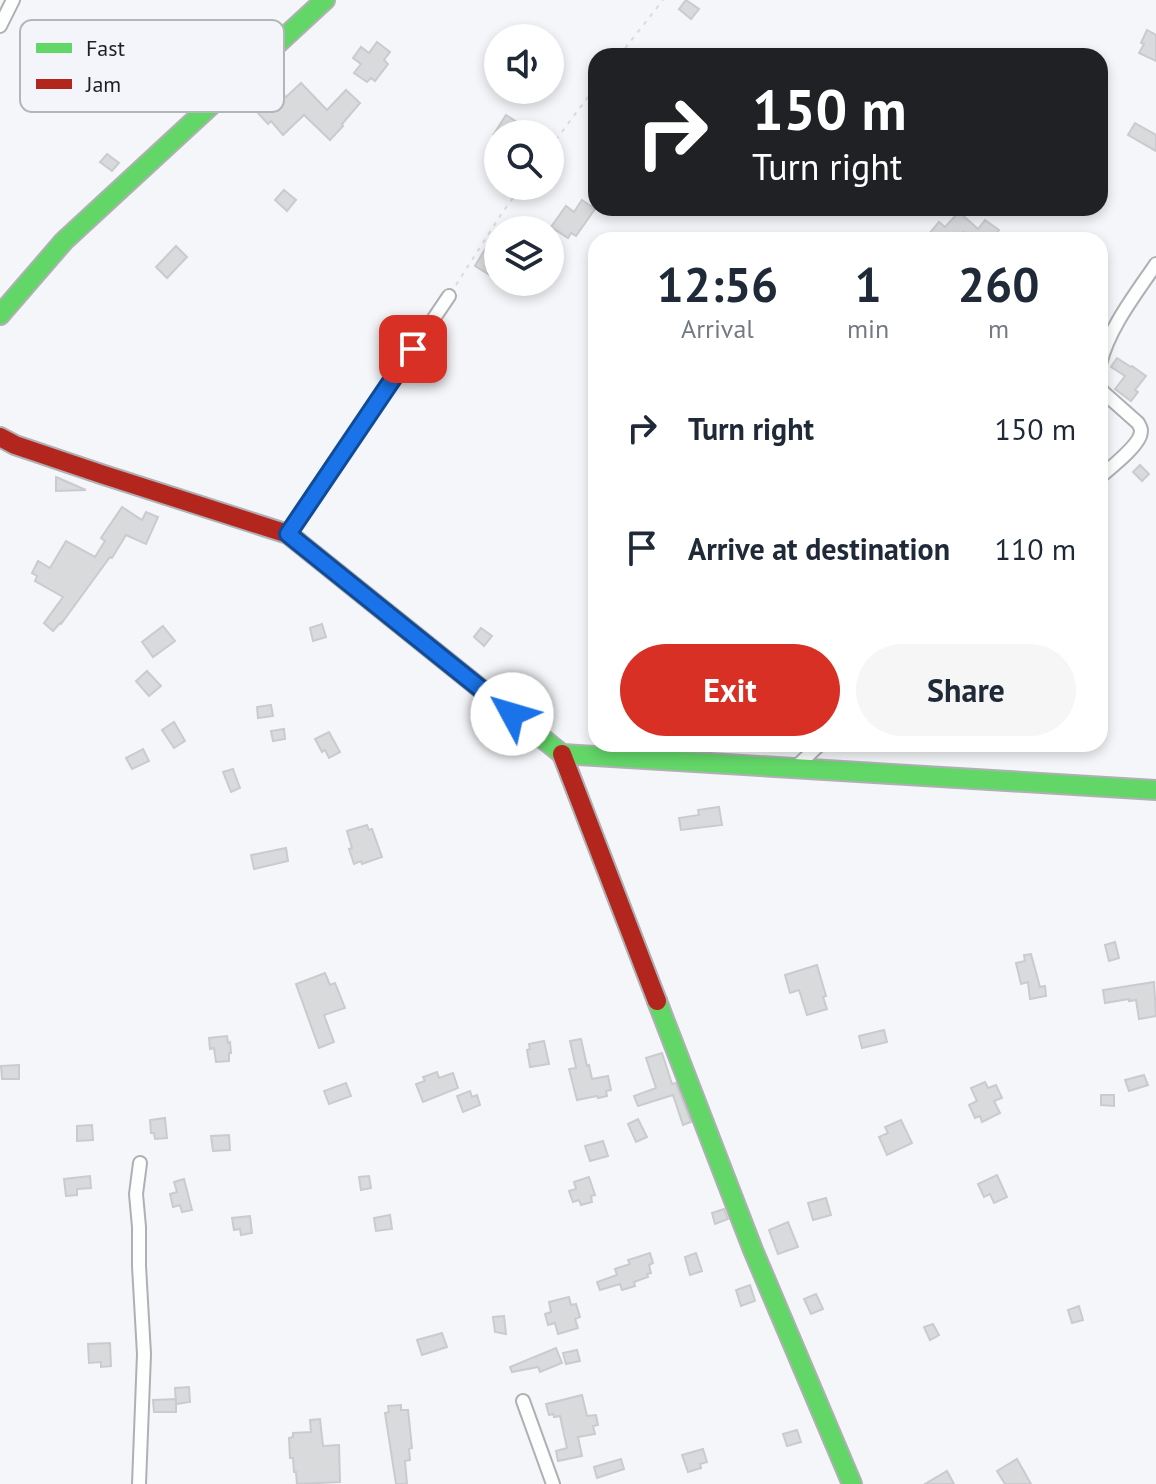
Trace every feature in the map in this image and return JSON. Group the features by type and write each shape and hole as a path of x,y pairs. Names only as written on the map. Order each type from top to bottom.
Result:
{"street":[{"path":"0,26 13,0"},
{"path":"284,32 315,3"},
{"path":"0,315 64,241 200,112"},
{"path":"1108,342 1156,264"},
{"path":"288,534 449,296"},
{"path":"1108,396 1138,423 1141,435 1108,469"},
{"path":"0,437 101,474 288,534 562,754 753,1250 852,1484"},
{"path":"794,769 812,752"},
{"path":"562,754 1156,790"},
{"path":"139,1484 144,1354 136,1194 140,1163"},
{"path":"523,1401 553,1484"}],"path":[{"path":"625,48 663,0"},
{"path":"564,129 588,97"},
{"path":"449,296 512,200"}],"building":[{"path":"686,0 699,9 691,19 679,9"},
{"path":"1147,30 1156,35 1156,61 1139,53"},
{"path":"377,42 390,52 384,60 388,64 375,81 371,78 367,82 354,73 361,64 353,58 361,47 369,53"},
{"path":"301,83 327,110 346,90 360,103 330,140 304,115 283,135 271,121 268,124 258,113 284,112 284,95 286,97"},
{"path":"1135,123 1156,135 1156,151 1128,135"},
{"path":"107,154 119,163 112,171 100,162"},
{"path":"284,190 296,200 287,211 275,200"},
{"path":"582,200 588,204 590,216 576,236 571,233 568,238 564,235 564,216 559,216 566,206 574,212"},
{"path":"955,216 963,216 978,229 985,220 999,230 931,232 939,222 945,227"},
{"path":"176,246 187,257 167,278 156,267"},
{"path":"484,251 484,271 475,266"},
{"path":"1117,358 1146,376 1131,401 1115,389 1125,376 1111,367"},
{"path":"1140,465 1149,474 1142,481 1133,472"},
{"path":"56,477 86,490 56,491"},
{"path":"122,507 142,520 146,512 158,517 146,544 126,535 112,558 53,631 44,623 63,597 35,581 37,576 32,573 38,561 50,568 66,541 95,557 105,541 101,538"},
{"path":"322,624 326,637 313,641 310,628"},
{"path":"163,626 175,641 153,657 142,642"},
{"path":"481,628 492,636 484,646 474,637"},
{"path":"147,671 161,686 149,696 136,681"},
{"path":"271,705 273,716 258,718 257,707"},
{"path":"174,722 185,741 174,748 162,730"},
{"path":"511,728 518,742 501,753 493,739"},
{"path":"284,729 285,739 273,741 271,731"},
{"path":"329,732 340,752 329,758 315,739"},
{"path":"143,749 149,761 132,769 126,758"},
{"path":"233,769 240,788 231,792 223,772"},
{"path":"719,807 722,825 681,830 679,818 699,815 698,810"},
{"path":"367,825 369,830 372,829 382,857 354,864 347,831"},
{"path":"286,848 288,861 254,869 251,855"},
{"path":"1115,942 1119,958 1109,961 1105,945"},
{"path":"1031,954 1040,987 1045,986 1046,996 1030,999 1028,982 1021,984 1016,963 1025,961 1024,955"},
{"path":"817,965 827,1009 807,1015 799,990 790,993 785,975"},
{"path":"325,973 330,985 335,983 345,1008 324,1015 334,1042 319,1048 296,984"},
{"path":"1154,982 1156,1016 1139,1019 1136,1000 1105,1003 1103,990"},
{"path":"884,1030 887,1042 862,1048 859,1036"},
{"path":"227,1036 231,1053 229,1061 216,1062 209,1038"},
{"path":"581,1039 592,1079 608,1076 611,1090 606,1091 607,1096 577,1100 569,1069 576,1068 570,1041"},
{"path":"544,1041 549,1064 530,1067 529,1044"},
{"path":"662,1053 672,1084 676,1083 691,1122 683,1125 673,1095 638,1106 634,1096 656,1088 646,1058"},
{"path":"19,1065 19,1079 2,1079 1,1066"},
{"path":"437,1072 439,1078 453,1073 458,1088 423,1102 416,1084 425,1081 423,1077"},
{"path":"1144,1075 1148,1085 1129,1091 1125,1080"},
{"path":"985,1082 988,1088 996,1085 1002,1098 994,1101 1000,1113 982,1122 980,1116 975,1118 969,1105 977,1101 971,1088"},
{"path":"346,1083 351,1096 329,1104 324,1091"},
{"path":"470,1091 472,1097 477,1095 480,1105 463,1112 457,1096"},
{"path":"1101,1095 1114,1095 1114,1106 1101,1105"},
{"path":"165,1118 167,1138 155,1139 150,1120"},
{"path":"638,1119 647,1137 636,1142 628,1124"},
{"path":"901,1120 912,1143 887,1155 879,1137 888,1133 885,1127"},
{"path":"92,1125 93,1140 77,1141 77,1126"},
{"path":"229,1135 230,1150 213,1151 211,1136"},
{"path":"603,1141 608,1156 590,1161 585,1146"},
{"path":"997,1175 1007,1197 994,1203 990,1194 984,1197 978,1184"},
{"path":"90,1176 91,1188 77,1189 77,1195 66,1196 64,1179"},
{"path":"369,1176 371,1188 361,1190 359,1177"},
{"path":"589,1177 595,1195 591,1196 592,1202 581,1205 579,1200 573,1202 569,1191 576,1189 574,1182"},
{"path":"184,1179 192,1210 182,1212 180,1205 173,1207 170,1194 177,1192 174,1182"},
{"path":"826,1198 831,1215 813,1220 808,1203"},
{"path":"724,1209 728,1219 715,1224 712,1213"},
{"path":"390,1215 392,1229 376,1231 374,1218"},
{"path":"250,1216 252,1233 241,1235 240,1229 234,1230 232,1218"},
{"path":"788,1222 798,1247 778,1254 769,1230"},
{"path":"650,1253 653,1263 649,1265 651,1273 647,1274 648,1277 622,1290 620,1284 600,1290 597,1282 617,1275 615,1269 630,1264 628,1260"},
{"path":"696,1253 702,1271 690,1275 685,1257"},
{"path":"750,1285 755,1301 741,1306 736,1290"},
{"path":"816,1294 823,1309 811,1314 804,1299"},
{"path":"569,1297 571,1305 576,1304 580,1317 575,1319 578,1328 558,1334 555,1323 548,1325 545,1314 551,1312 549,1302"},
{"path":"1079,1306 1083,1320 1072,1323 1068,1310"},
{"path":"504,1316 506,1334 495,1332 493,1317"},
{"path":"933,1324 939,1335 930,1340 924,1327"},
{"path":"442,1333 447,1347 422,1355 417,1340"},
{"path":"110,1343 111,1366 101,1367 101,1362 89,1363 88,1344"},
{"path":"556,1348 562,1363 540,1372 538,1367 512,1372 510,1367"},
{"path":"577,1350 580,1361 566,1364 563,1353"},
{"path":"189,1387 190,1402 176,1404 175,1388"},
{"path":"582,1395 587,1416 596,1415 598,1425 593,1426 595,1434 578,1437 582,1456 558,1461 556,1451 567,1448 560,1416 549,1415 546,1404"},
{"path":"176,1399 176,1412 154,1412 153,1400"},
{"path":"401,1405 401,1410 408,1410 412,1448 409,1449 410,1460 405,1461 407,1484 396,1484 385,1413 389,1412 388,1406"},
{"path":"320,1419 323,1446 339,1445 340,1482 297,1484 293,1458 290,1458 289,1438 293,1437 293,1433 311,1432 310,1420"},
{"path":"797,1430 801,1442 787,1446 783,1434"},
{"path":"703,1449 707,1462 700,1464 701,1468 688,1472 682,1455"},
{"path":"621,1459 624,1469 597,1478 594,1467"},
{"path":"1017,1459 1031,1484 1005,1484 997,1471"},
{"path":"947,1471 954,1484 925,1484"}],"traffic: fast":[{"path":"284,38 325,0"},
{"path":"0,315 64,241 204,112"},
{"path":"298,542 562,754 1156,790"},
{"path":"657,1001 753,1250 852,1484"}],"traffic: jam":[{"path":"0,437 101,474 288,534 298,542"},
{"path":"562,754 657,1001"}],"route":[{"path":"413,349 288,534 512,714"}]}
